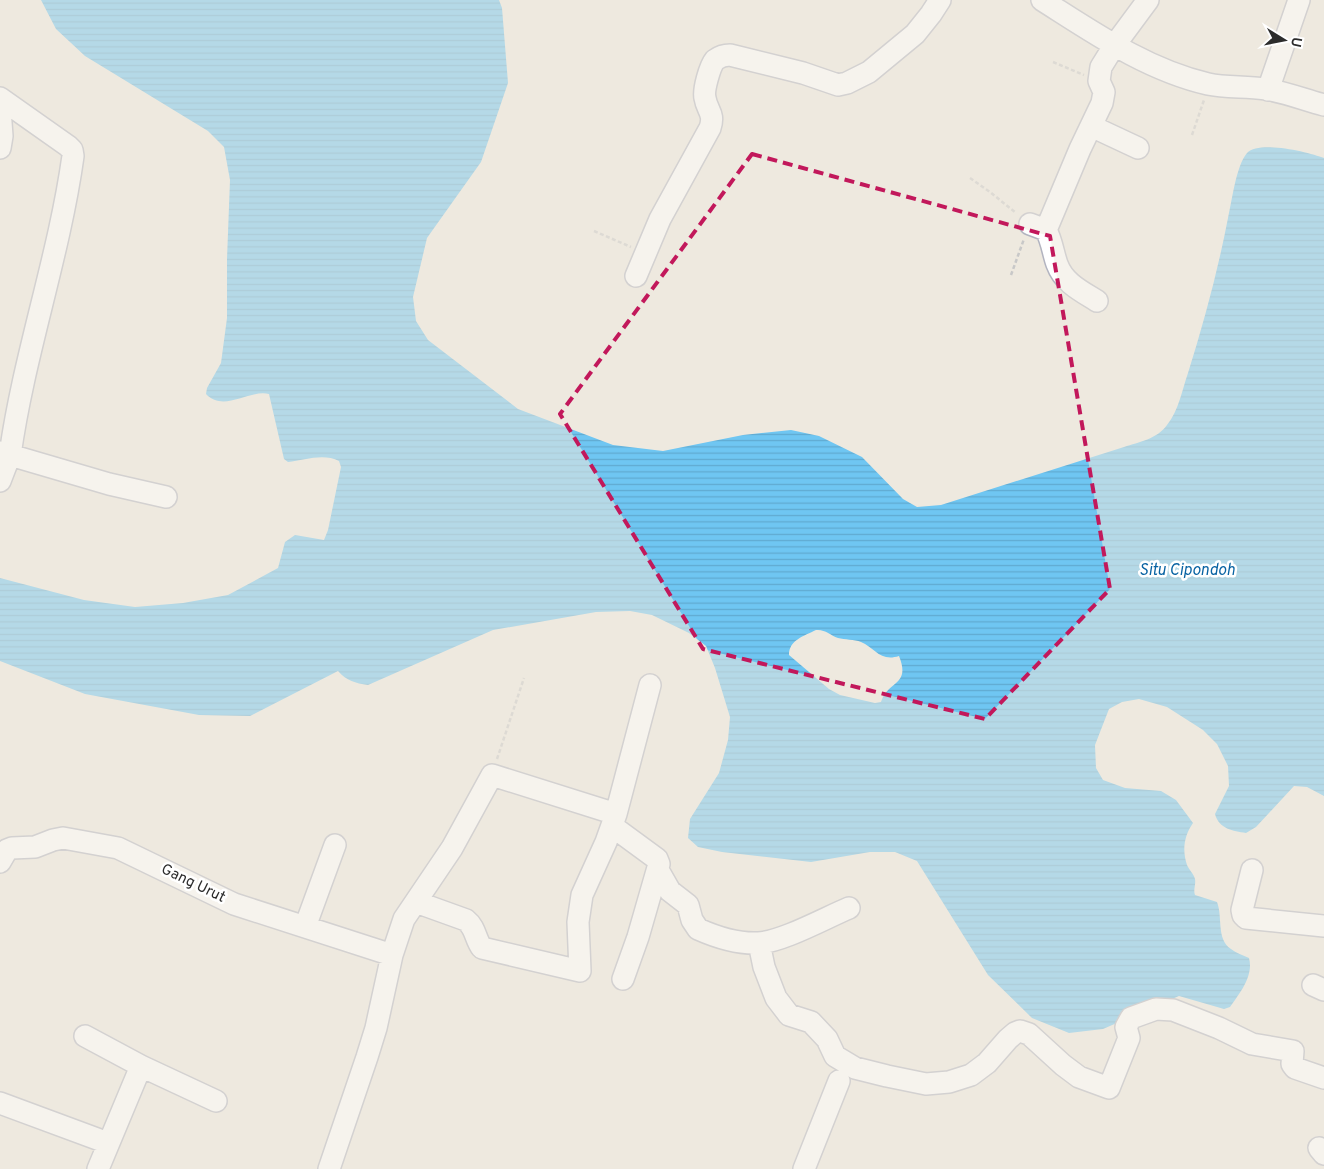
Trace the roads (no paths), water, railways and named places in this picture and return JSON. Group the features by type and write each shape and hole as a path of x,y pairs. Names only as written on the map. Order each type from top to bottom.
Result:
{"street":[{"path":"636,276 660,219 710,128 712,116 706,103 704,91 714,61 730,54 803,73 838,85 847,84 869,72 915,34 940,0"},
{"path":"1042,0 1114,46 1162,68 1210,85 1268,90 1324,105"},
{"path":"1097,301 1070,284 1064,277 1038,227 1080,149 1102,103 1104,92 1099,81 1101,67 1148,0"},
{"path":"1268,90 1299,0"},
{"path":"0,98 68,146 72,150 73,156 56,245 8,412 5,454 0,481"},
{"path":"0,109 2,136 0,148"},
{"path":"1091,126 1138,148"},
{"path":"5,454 109,484 166,497"},
{"path":"416,902 466,920 472,925 476,941 482,948 580,971 578,922 582,895 614,820 650,685"},
{"path":"329,1169 376,1028 392,955 404,919 452,848 492,775 614,820 657,858 658,870 638,937 622,979"},
{"name":"Gang Urut","path":"0,862 7,850 12,848 34,847 63,838 108,846 128,852 234,904 392,955"},
{"path":"306,928 335,845"},
{"path":"658,870 670,891 688,905 692,920 698,929 740,942 759,943 783,936 849,908"},
{"path":"1252,870 1242,910 1246,918 1324,926"},
{"path":"759,943 764,967 776,998 789,1015 811,1022 827,1039 835,1056 855,1068 887,1076 926,1084 949,1082 971,1075 987,1063 1008,1039 1020,1031 1029,1034 1079,1077 1109,1088 1129,1038 1126,1027 1131,1018 1156,1009 1173,1010 1219,1028 1252,1044 1292,1052 1292,1064 1295,1068 1324,1078"},
{"path":"86,1036 141,1066 216,1101"},
{"path":"98,1169 141,1066"},
{"path":"804,1169 839,1080"},
{"path":"0,1103 108,1143"}],"water":[{"name":"Situ Cipondoh","path":"41,0 499,0 502,8 508,83 481,162 427,238 413,297 416,321 428,340 518,409 613,445 663,451 743,435 791,430 819,436 862,457 903,499 917,507 941,505 1142,442 1163,430 1177,406 1194,354 1215,276 1235,184 1243,159 1253,149 1262,147 1296,150 1324,158 1324,796 1307,787 1294,786 1256,827 1246,833 1223,826 1215,814 1229,786 1228,766 1217,744 1203,730 1167,707 1139,699 1122,702 1109,709 1095,745 1096,768 1103,780 1125,788 1161,791 1176,800 1193,823 1186,838 1184,849 1187,865 1195,879 1195,895 1217,902 1223,940 1233,950 1249,958 1248,978 1230,1007 1224,1009 1179,996 1103,1029 1069,1033 1032,1018 988,975 917,861 895,852 870,852 811,862 722,852 698,847 688,838 690,819 719,773 728,740 730,717 706,646 689,633 652,615 630,611 596,612 493,630 368,685 352,681 338,671 250,716 199,715 85,694 0,661 0,578 84,600 135,607 183,603 228,595 278,568 285,542 295,535 324,540 328,530 341,467 339,461 327,458 288,462 284,459 269,394 261,393 229,401 221,401 213,399 206,394 207,388 221,363 227,318 230,180 224,147 208,131 85,56 56,29","holes":["819,630 838,638 861,642 882,656 899,656 902,673 897,682 884,695 881,702 875,703 840,695 829,689 789,655 794,642 807,634"]}]}
